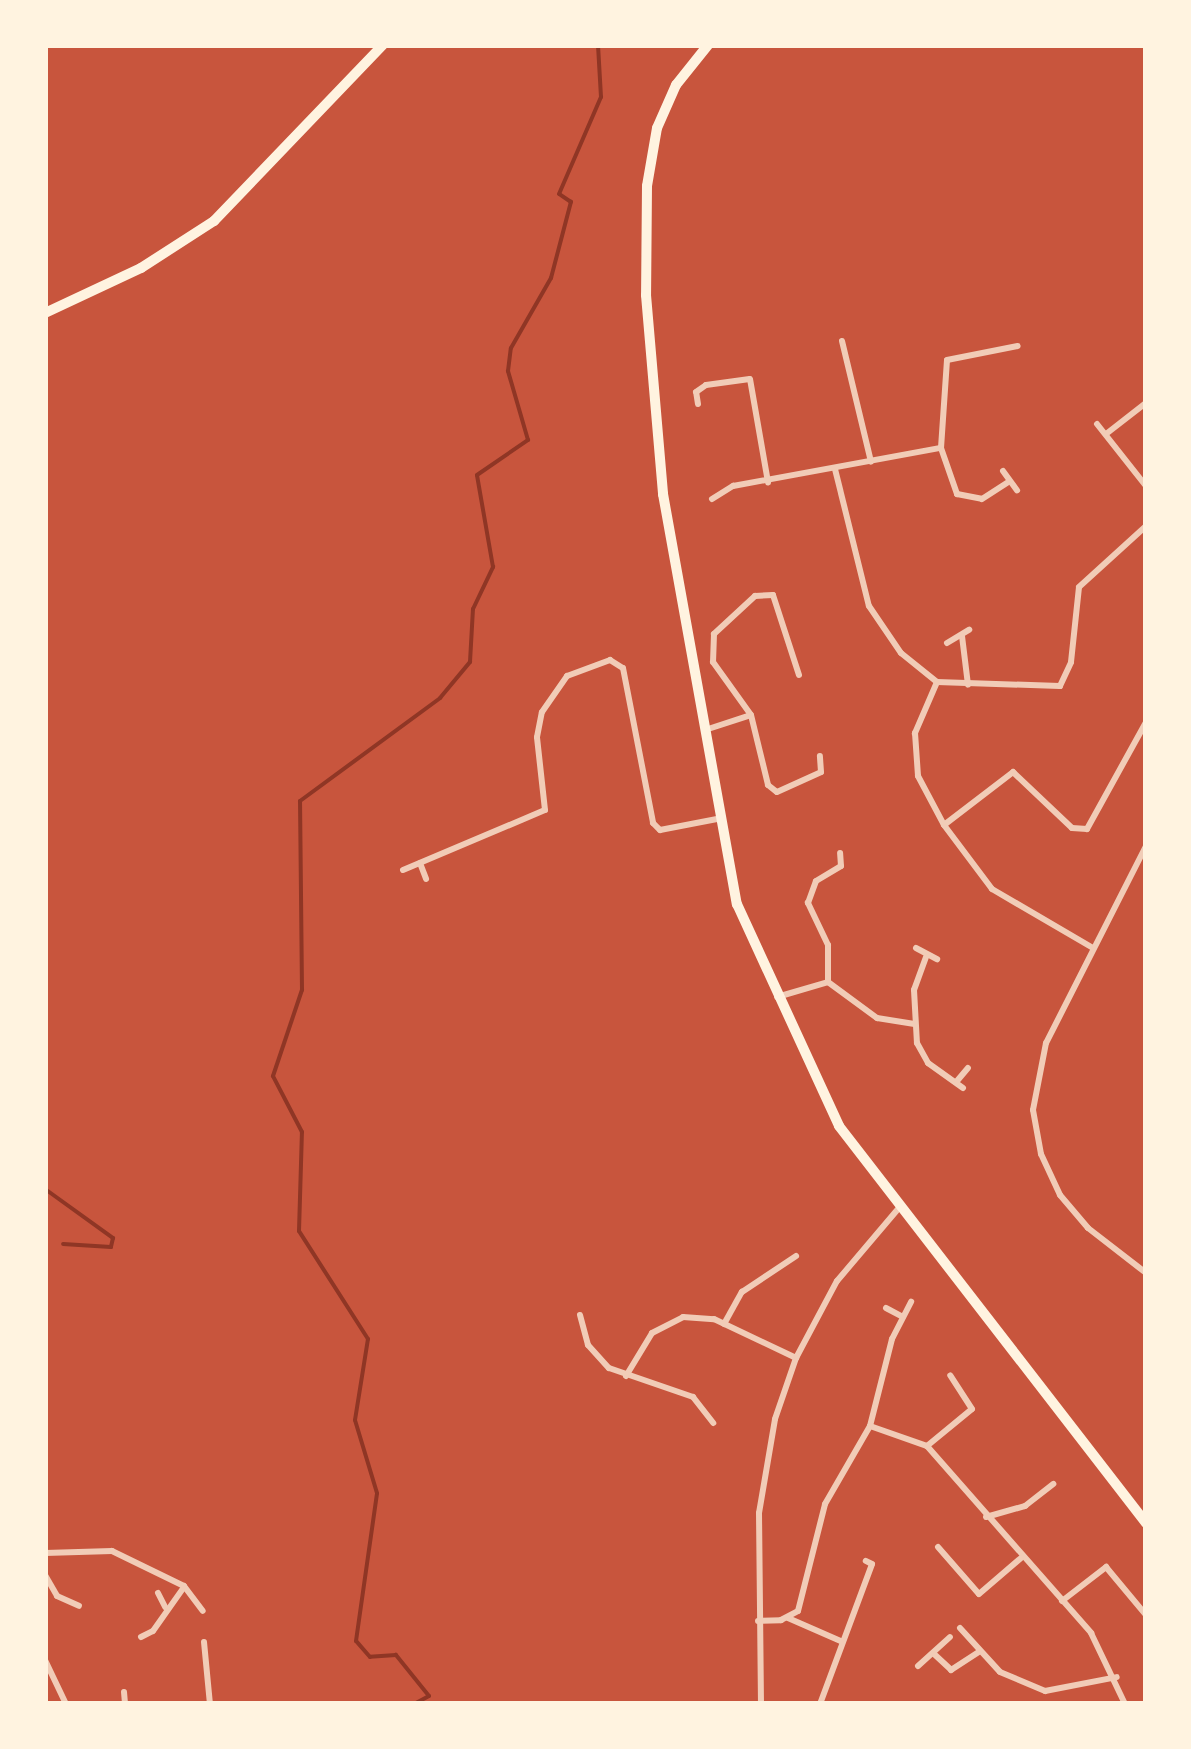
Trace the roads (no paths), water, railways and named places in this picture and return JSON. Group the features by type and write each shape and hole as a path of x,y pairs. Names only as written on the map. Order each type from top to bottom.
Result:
{"main road":[{"path":"45,313 141,268 214,221 383,45"},
{"path":"708,45 676,85 657,128 645,248 657,450 702,730 737,904 776,997 838,1126 898,1209 1146,1523"}],"street":[{"path":"842,341 871,462"},
{"path":"1007,483 982,498 957,494 940,448 947,360 1018,346"},
{"path":"698,404 696,392 706,385 750,379 768,482"},
{"path":"1106,434 1146,403 1144,393"},
{"path":"1097,424 1146,486"},
{"path":"712,498 732,486 940,448"},
{"path":"834,469 869,606 901,653 936,682 1060,686 1071,662 1079,587 1146,526"},
{"path":"1003,470 1007,483 1016,490"},
{"path":"799,675 780,603 773,596 756,596 722,624 710,646 717,671 751,715 768,784 777,792 821,772 820,756"},
{"path":"947,643 966,633 968,685"},
{"path":"403,870 545,810 537,737 542,712 567,676 610,660 623,668 652,823 660,830 718,819"},
{"path":"936,682 915,733 918,776 944,825 992,889 1093,948"},
{"path":"702,730 751,715"},
{"path":"944,825 1013,772 1072,828 1087,829 1146,722"},
{"path":"1146,846 1040,1058 1036,1137 1069,1208 1146,1273"},
{"path":"828,982 828,945 808,903 816,881 841,866 840,853"},
{"path":"420,864 426,879"},
{"path":"916,948 926,957 938,960"},
{"path":"926,957 916,979 915,1024 922,1055 963,1088"},
{"path":"776,997 828,982"},
{"path":"828,982 877,1018 915,1024"},
{"path":"957,1081 968,1068"},
{"path":"761,1704 758,1621 762,1478 796,1358 837,1281 898,1209"},
{"path":"724,1324 742,1292 796,1256"},
{"path":"788,1618 801,1600 832,1487 870,1426 911,1302"},
{"path":"886,1308 903,1317"},
{"path":"580,1315 588,1344 609,1368 693,1397 714,1423"},
{"path":"626,1376 660,1326 693,1316 724,1324 796,1358"},
{"path":"927,1446 972,1409 950,1375"},
{"path":"870,1426 927,1446 1062,1601 1117,1677 1125,1704"},
{"path":"986,1517 1024,1506 1054,1484"},
{"path":"938,1547 980,1594 1021,1558"},
{"path":"45,1553 112,1552 184,1586 203,1611"},
{"path":"820,1704 872,1564 866,1560"},
{"path":"1062,1601 1106,1567 1146,1615"},
{"path":"45,1575 58,1596 79,1606"},
{"path":"141,1637 153,1631 165,1608 184,1586"},
{"path":"158,1593 165,1608"},
{"path":"758,1621 788,1618 842,1641"},
{"path":"960,1628 1000,1672 1045,1692 1117,1677"},
{"path":"918,1666 950,1638"},
{"path":"204,1642 210,1704"},
{"path":"933,1652 952,1670 979,1652"},
{"path":"45,1660 66,1704"},
{"path":"124,1692 125,1704"}],"waterway":[{"path":"414,1704 429,1696 396,1655 370,1657 356,1641 377,1493 355,1420 368,1339 299,1231 302,1132 273,1076 302,990 300,801 440,698 470,662 473,609 493,567 477,475 528,440 508,371 511,348 551,278 571,202 559,194 601,97 598,45"},
{"path":"45,1189 113,1238 111,1247 63,1244"}]}
